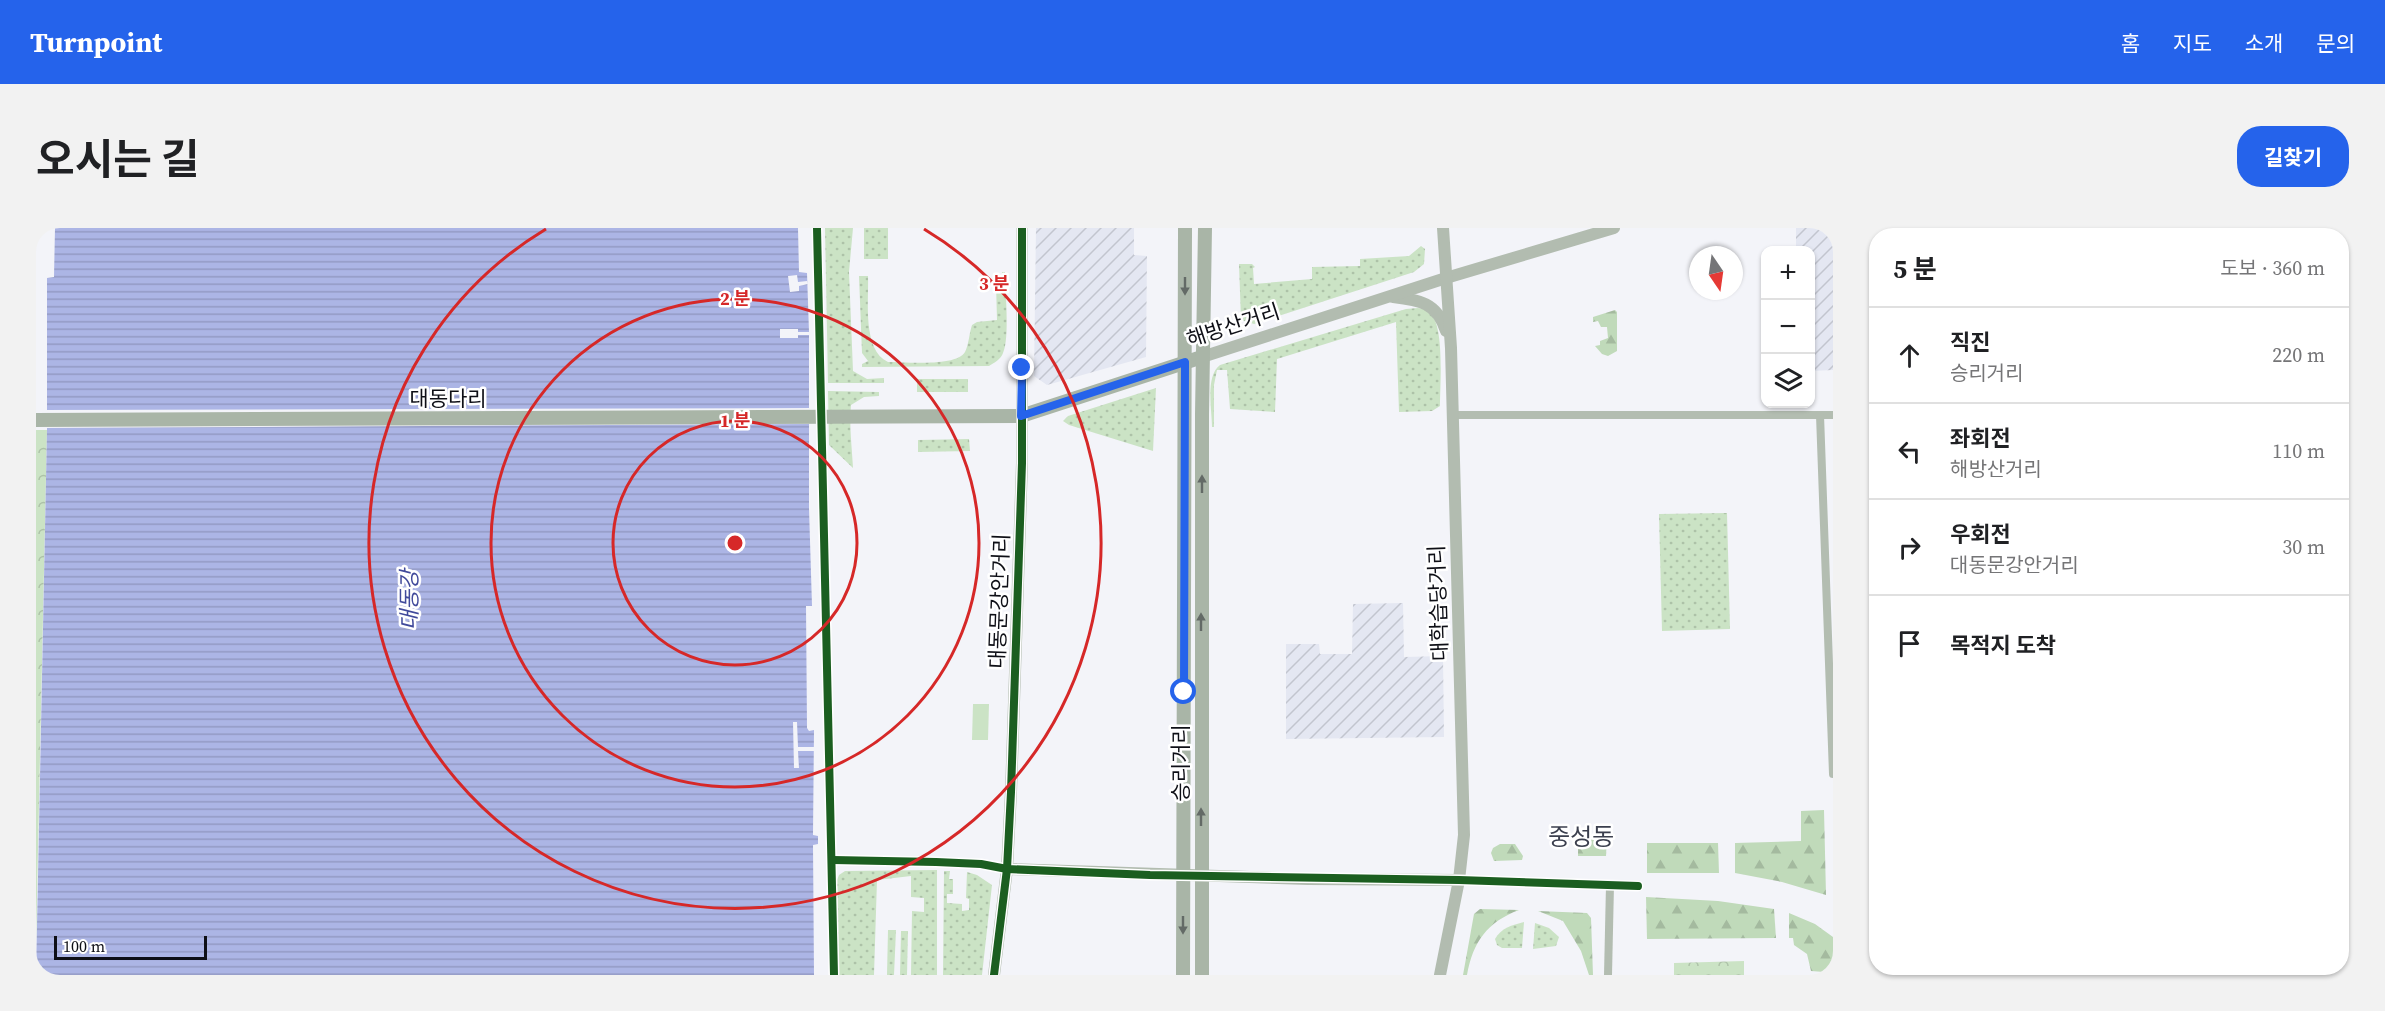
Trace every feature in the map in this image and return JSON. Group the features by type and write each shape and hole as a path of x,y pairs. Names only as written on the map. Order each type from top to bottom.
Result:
{"main road":[{"name":"대동문강안거리","path":"994,975 1007,869 1022,463 1022,228"},
{"name":"승리거리","path":"1183,975 1185,228"},
{"name":"승리거리","path":"1202,975 1202,357 1205,228"},
{"name":"대학습당거리","path":"1440,975 1459,880 1464,835 1451,348 1443,228"},
{"name":"해방산거리","path":"859,416 1021,416 1446,278 1614,228"},
{"path":"1388,297 1417,300 1435,309 1444,324 1451,348"},
{"name":"대동다리","path":"36,420 859,416"},
{"path":"1007,869 1183,876 1459,880"}],"street":[{"path":"817,228 834,975"},
{"path":"1453,415 1833,415"},
{"path":"1820,415 1833,774"},
{"path":"832,860 947,862 981,864 1007,869"},
{"path":"1459,880 1638,886"},
{"path":"1608,975 1610,885"}],"shaded area":[{"path":"1036,228 1134,228 1134,255 1147,256 1146,357 1047,385 1034,376"},
{"path":"1796,228 1833,228 1833,370 1815,371 1815,246 1796,246"},
{"path":"1403,603 1404,657 1443,656 1444,737 1286,739 1286,644 1319,644 1320,654 1352,654 1353,604"}],"green space":[{"path":"825,228 853,228 849,272 853,371 867,379 884,378 884,383 828,383"},
{"path":"864,228 888,228 888,259 864,259"},
{"path":"1421,246 1425,249 1424,264 1414,272 1254,324 1241,320 1239,264 1252,264 1255,267 1253,268 1254,284 1312,279 1312,267 1360,266 1360,259 1409,256"},
{"path":"1002,272 1005,272 1006,337 1003,353 995,362 989,366 862,367 862,364 868,361 862,353 859,276 868,276 869,324 874,347 880,356 888,362 930,363 960,357 965,352 972,325 977,322 997,320 996,283 1002,283"},
{"path":"1418,308 1432,315 1439,335 1440,406 1432,411 1399,412 1396,322 1277,359 1275,412 1230,409 1227,370 1217,370 1214,385 1214,427 1212,427 1212,377 1220,365 1406,309"},
{"path":"1615,310 1617,312 1617,351 1608,356 1602,354 1595,346 1608,338 1607,327 1601,327 1598,321 1593,322 1593,317"},
{"path":"917,379 968,379 968,392 917,392"},
{"path":"1156,388 1153,451 1069,425 1063,421 1068,416"},
{"path":"828,391 879,392 879,396 864,397 851,405 853,468 829,445"},
{"path":"36,430 47,430 36,942"},
{"path":"969,439 970,451 918,452 918,440"},
{"path":"1727,513 1730,629 1662,631 1659,514"},
{"path":"973,704 989,704 988,740 972,740"},
{"path":"1824,810 1826,895 1782,882 1735,873 1735,843 1801,841 1801,811"},
{"path":"1589,834 1607,837 1606,856 1578,856 1579,843"},
{"path":"1647,843 1718,843 1719,873 1647,873"},
{"path":"1500,844 1515,844 1523,856 1522,860 1494,861 1491,853 1493,848"},
{"path":"937,870 937,975 911,975 912,911 924,912 924,898 911,897 911,876 877,880 874,975 837,975 837,880 839,875 845,871"},
{"path":"944,871 950,871 949,879 953,879 953,894 947,894 947,903 962,904 962,911 969,910 969,899 966,898 967,872 977,875 992,885 982,975 943,975"},
{"path":"1646,897 1718,901 1774,909 1776,938 1647,939"},
{"path":"1480,909 1519,910 1498,921 1483,935 1473,953 1467,975 1463,975 1474,914"},
{"path":"1538,911 1587,913 1591,918 1593,975 1589,975 1581,951 1563,921"},
{"path":"1789,913 1815,924 1833,937 1833,975 1811,971 1807,954 1794,945 1793,938 1789,938"},
{"path":"1524,922 1522,948 1502,948 1497,945 1495,939 1500,932"},
{"path":"1535,923 1549,928 1559,937 1556,946 1533,949"},
{"path":"888,930 896,930 894,975 887,975"},
{"path":"901,931 908,931 907,975 900,975"},
{"path":"1744,961 1744,975 1674,975 1674,963"}],"water":[{"name":"대동강","path":"55,228 798,228 799,272 807,273 809,332 809,508 812,606 806,606 807,728 809,731 814,730 813,835 818,836 818,844 813,845 814,975 36,975 47,430 47,278 54,277"}],"pier":[{"path":"797,275 798,282 807,281 808,284 799,286 799,291 790,292 788,276"},
{"path":"780,329 798,329 798,332 809,332 809,335 798,335 798,338 780,338"},
{"path":"813,408 813,424 44,428 43,410"},
{"path":"793,722 797,722 798,747 814,747 814,751 798,751 799,768 794,768"}],"cycle path":[{"path":"817,228 834,975"},
{"path":"994,975 1007,869 1011,792 1022,463 1022,228"},
{"path":"833,860 981,864 1007,869 1150,875 1459,880 1638,886"}],"district":[{"name":"중성동","path":"1581,836"}],"route":[{"path":"1022,368 1021,416 1185,362 1184,692"}]}
